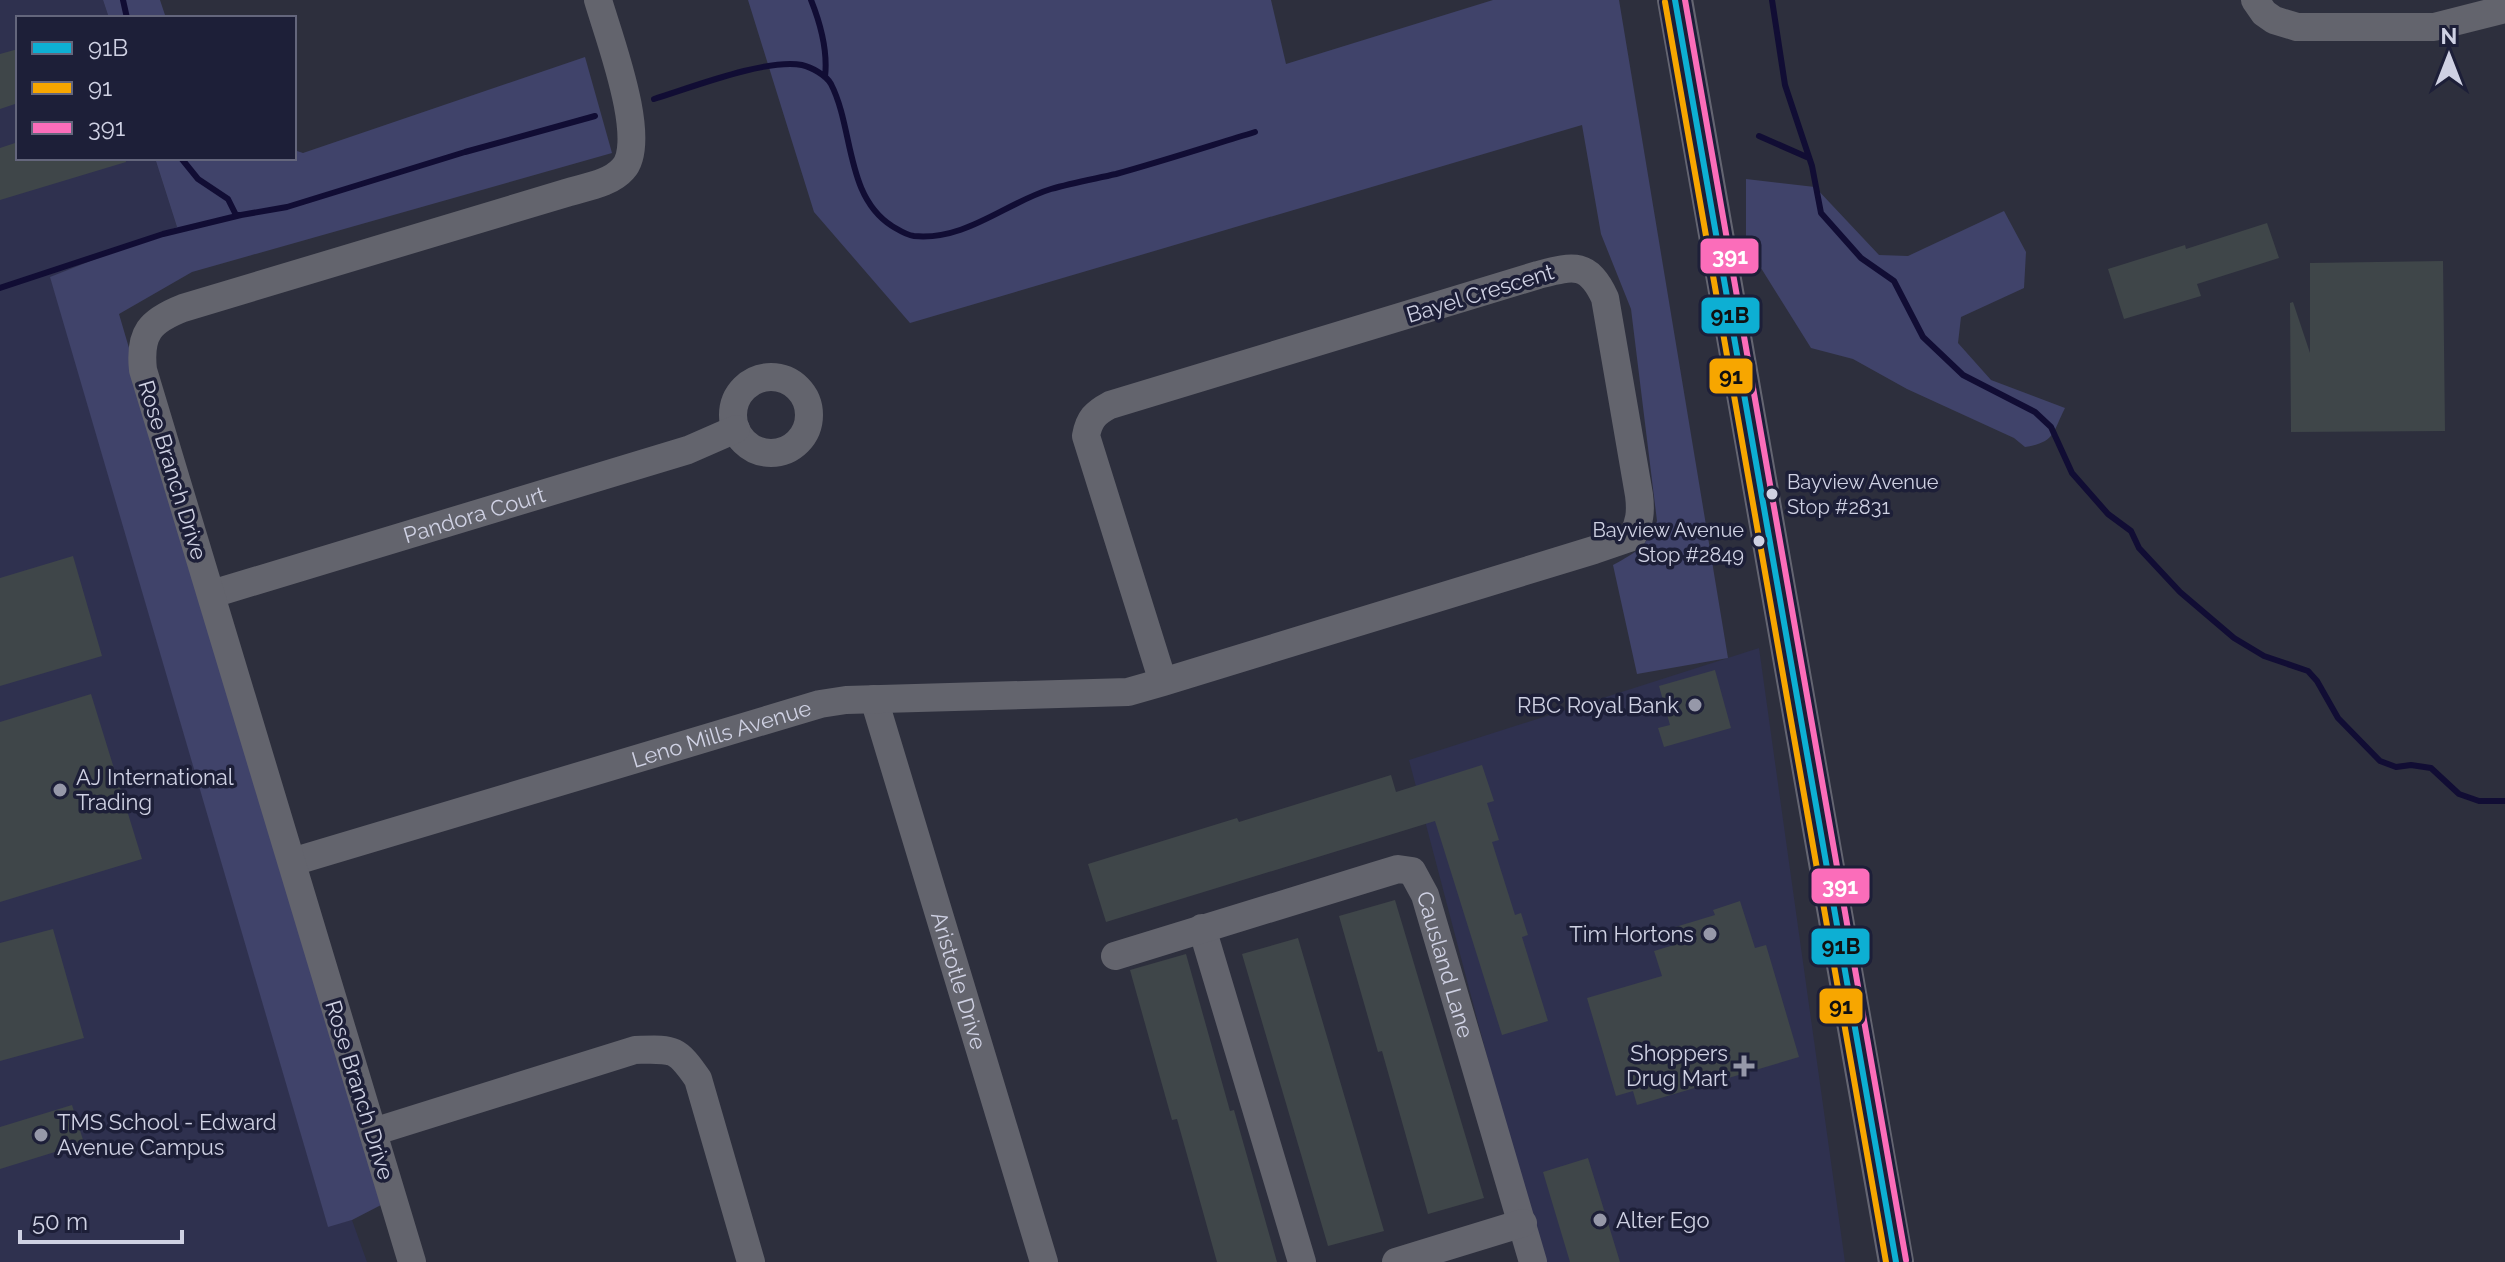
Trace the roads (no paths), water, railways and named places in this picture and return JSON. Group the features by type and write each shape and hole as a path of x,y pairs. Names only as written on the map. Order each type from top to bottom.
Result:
{"main road":[{"path":"1675,0 1896,1262"}],"street":[{"name":"Rose Branch Drive","path":"412,1262 143,370 141,352 150,327 163,316 610,179 622,171 631,159 633,130 598,0"},
{"path":"2255,0 2271,18 2297,27 2434,27 2505,9"},
{"name":"Bayel Crescent","path":"1563,268 1581,269 1597,280 1605,298 1639,495 1641,512 1632,537 1163,682 1086,436 1088,423 1095,413 1110,405 1563,268"},
{"name":"Pandora Court","path":"212,594 688,450 736,429"},
{"name":"Leno Mills Avenue","path":"292,862 797,710 846,700 1128,692 1163,682"},
{"name":"Aristotle Drive","path":"874,699 1044,1262"},
{"name":"Causland Lane","path":"1115,956 1398,869 1412,871 1425,895 1533,1262"},
{"path":"1202,928 1302,1262"},
{"path":"373,1132 635,1050 663,1050 682,1056 698,1079 751,1262"},
{"path":"1396,1262 1523,1223"}],"waterway":[{"path":"123,0 127,16"},
{"path":"811,0 823,38 825,77"},
{"path":"1772,0 1785,85 1812,166 1821,213 1861,258 1894,281 1923,337 1963,375 2035,412 2051,427 2072,473 2108,514 2131,531 2139,548 2180,592 2234,638 2264,656 2308,671 2338,718 2380,761 2396,767 2411,765 2431,768 2459,794 2479,801 2505,801"},
{"path":"654,99 728,75 769,66 802,65 814,70 831,84 844,121 852,161 866,197 877,213 892,226 914,236 951,233 1051,189 1116,174 1255,132"},
{"path":"0,288 163,234 287,207 595,116"},
{"path":"1759,136 1809,158"},
{"path":"183,160 198,179 228,199 236,215 240,215"}],"place":[{"name":"Bayview Avenue Stop #2831","path":"1772,494"},
{"name":"Bayview Avenue Stop #2849","path":"1759,541"},
{"name":"RBC Royal Bank","path":"1695,705"},
{"name":"AJ International Trading","path":"60,790"},
{"name":"Tim Hortons","path":"1710,934"},
{"name":"Shoppers Drug Mart","path":"1744,1066"},
{"name":"TMS School - Edward Avenue Campus","path":"41,1135"},
{"name":"Alter Ego","path":"1600,1220"}]}
